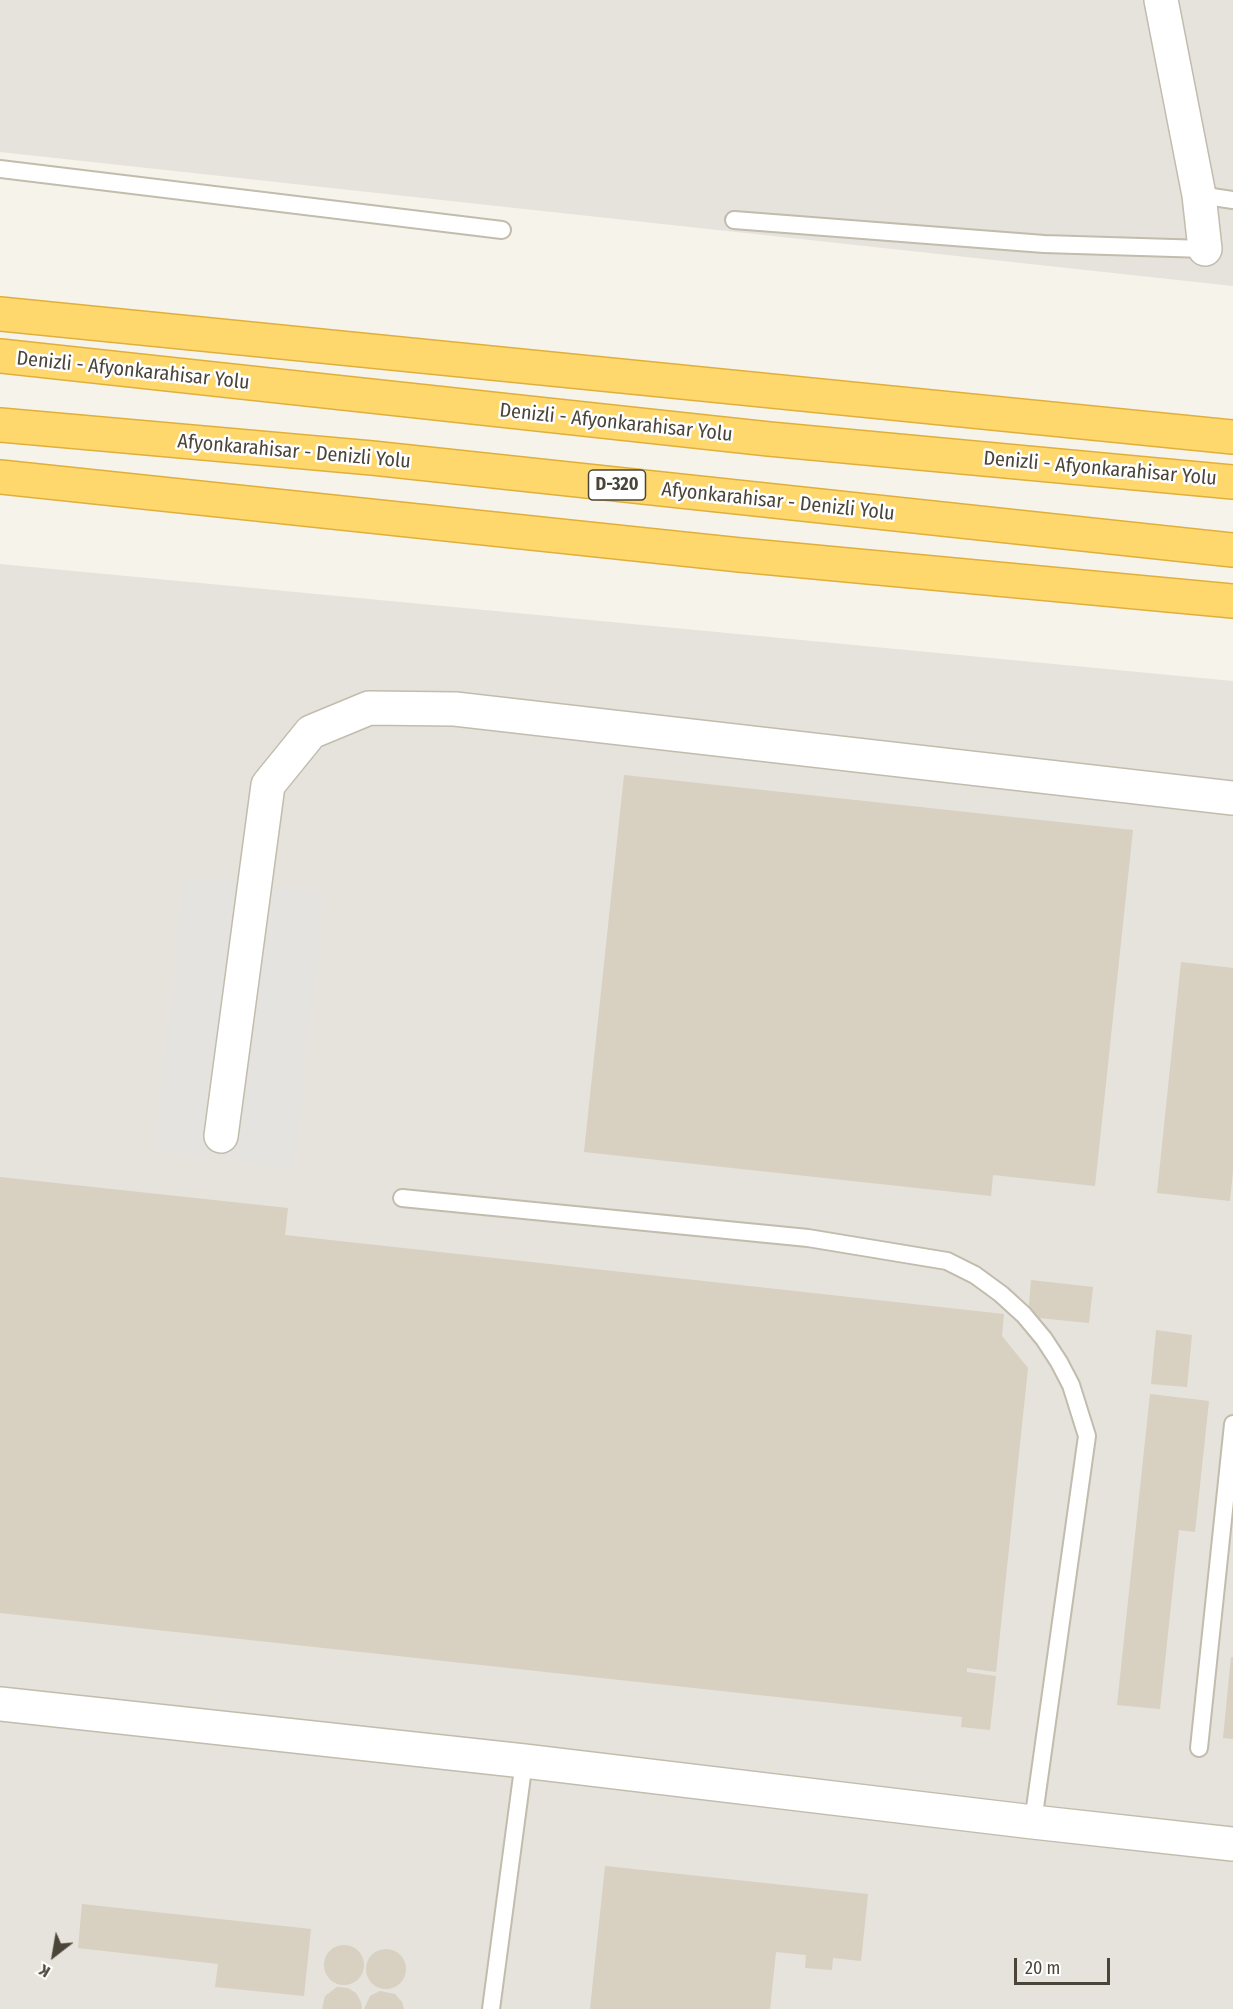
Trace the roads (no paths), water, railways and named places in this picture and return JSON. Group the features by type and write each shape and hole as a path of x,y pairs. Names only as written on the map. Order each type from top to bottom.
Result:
{"highway":[{"path":"0,314 1233,437"},
{"name":"Denizli - Afyonkarahisar Yolu","path":"0,356 769,439 1233,482"},
{"name":"Afyonkarahisar - Denizli Yolu","path":"0,425 372,458 1233,550"},
{"path":"0,477 752,556 1233,601"}],"street":[{"path":"1161,0 1200,195 1204,249"},
{"path":"221,1136 268,785 311,732 369,708 454,709 1233,798"},
{"path":"0,1704 525,1761 1233,1844"}],"lane":[{"path":"0,170 502,230"},
{"path":"1200,195 1233,200"},
{"path":"735,220 1044,244 1204,249"},
{"path":"402,1198 808,1238 947,1261 975,1275 1001,1293 1024,1315 1059,1362 1074,1393 1087,1436 1034,1822"},
{"path":"1199,1748 1233,1424"},
{"path":"491,2009 525,1761"}]}
